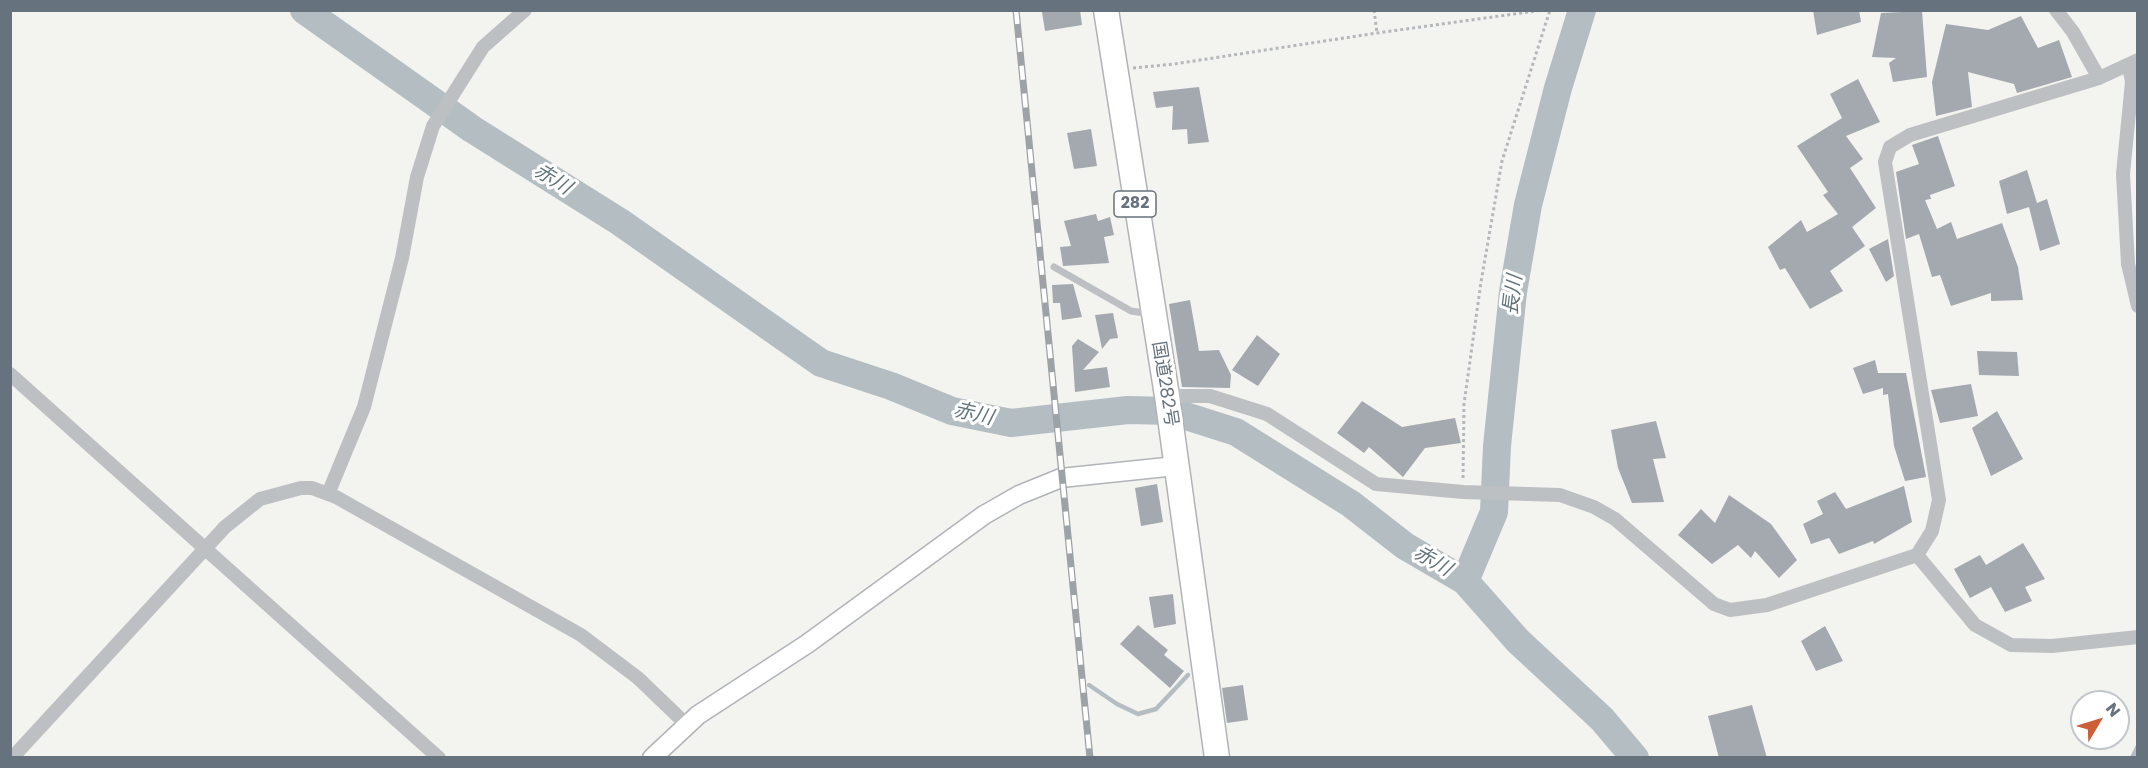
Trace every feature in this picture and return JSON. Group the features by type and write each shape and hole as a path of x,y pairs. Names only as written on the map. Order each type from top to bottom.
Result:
{"highway":[{"name":"国道282号","path":"1106,10 1113,69 1167,396 1217,758"}],"street":[{"path":"328,494 364,407 402,258 417,177 433,126 483,47 525,10"},
{"path":"2056,10 2073,32 2099,78"},
{"path":"1167,396 1210,396 1266,414 1376,484 1463,492 1560,495 1594,507 1615,519 1714,604 1730,610 1767,605 1917,555 1932,531 1939,500 1885,162 1890,147 1910,135 2099,78 2133,63 2123,174 2128,264 2138,306"},
{"path":"10,374 439,758"},
{"path":"652,758 698,716 807,644 984,515 1019,495 1061,478 1175,459"},
{"path":"12,758 204,547 260,499 301,488 312,488 328,494 462,565 580,635 638,678 688,726"},
{"path":"1917,555 1975,625 2010,645 2052,646 2138,637"}],"lane":[{"path":"1054,267 1131,311 1153,315"}],"path":[{"path":"1374,10 1377,33"},
{"path":"1113,69 1174,64 1543,10"},
{"path":"1463,492 1464,404 1481,282 1502,161 1550,10"}],"building":[{"path":"1080,10 1082,25 1045,31 1042,12"},
{"path":"1813,10 1859,10 1861,22 1817,35"},
{"path":"1922,11 1927,77 1893,82 1889,63 1896,58 1872,57 1881,13"},
{"path":"2021,16 2038,48 2059,40 2072,77 2017,93 2014,84 1968,72 1972,107 1936,116 1932,82 1946,24 1988,30"},
{"path":"1858,79 1880,122 1846,136 1863,159 1850,168 1876,208 1852,227 1865,246 1830,271 1843,291 1810,309 1785,268 1780,270 1768,247 1801,220 1807,232 1838,214 1823,195 1828,192 1797,146 1842,118 1830,94"},
{"path":"1199,87 1209,142 1188,144 1187,129 1172,130 1173,106 1156,108 1153,92"},
{"path":"1091,129 1097,166 1074,169 1067,133"},
{"path":"1938,136 1955,186 1930,195 1931,199 1925,200 1937,229 1951,222 1957,239 2002,223 2018,267 2023,300 1991,301 1991,293 1951,306 1940,275 1932,277 1919,234 1906,239 1896,172 1919,164 1912,145"},
{"path":"2027,170 2037,203 2047,199 2060,244 2040,251 2029,207 2007,214 1999,181"},
{"path":"1096,214 1098,221 1110,217 1114,235 1104,237 1109,263 1063,266 1060,247 1071,246 1064,221"},
{"path":"1888,239 1894,276 1886,282 1869,249"},
{"path":"1073,284 1082,317 1062,320 1060,303 1053,303 1052,285"},
{"path":"1190,300 1199,351 1219,350 1231,375 1230,388 1182,387 1169,304"},
{"path":"1113,313 1118,338 1110,339 1102,349 1095,315"},
{"path":"1257,335 1280,354 1258,386 1232,370"},
{"path":"1078,339 1099,352 1083,370 1107,367 1110,387 1075,392 1072,346"},
{"path":"1977,351 2017,352 2019,376 1979,375"},
{"path":"1875,360 1878,373 1906,373 1926,477 1905,481 1894,446 1888,394 1883,395 1883,388 1863,394 1853,368"},
{"path":"1971,384 1978,416 1940,423 1931,390"},
{"path":"1362,401 1402,427 1455,418 1461,443 1425,448 1403,477 1369,447 1364,453 1337,433"},
{"path":"1997,411 2023,459 1991,476 1972,428"},
{"path":"1656,421 1666,458 1653,459 1664,502 1632,503 1618,468 1611,430"},
{"path":"1157,484 1163,522 1141,526 1135,488"},
{"path":"1904,486 1912,522 1874,544 1873,541 1839,554 1829,538 1811,544 1803,524 1823,514 1817,501 1835,492 1846,509"},
{"path":"1729,495 1771,524 1797,560 1779,578 1755,551 1751,558 1738,545 1712,564 1678,535 1701,509 1715,523"},
{"path":"2023,543 2045,579 2025,587 2032,601 2005,612 1991,587 1970,598 1954,569 1980,555 1986,565"},
{"path":"1173,594 1176,624 1154,628 1149,597"},
{"path":"1138,625 1168,650 1164,655 1184,671 1170,688 1120,644"},
{"path":"1825,626 1843,661 1816,671 1801,641"},
{"path":"1243,685 1248,720 1227,723 1222,688"},
{"path":"1752,705 1767,758 1719,758 1708,716"}],"waterway":[{"name":"赤川","path":"304,10 472,129 620,222 821,363 891,386 952,411 1011,423 1128,410 1170,411 1236,432 1351,504 1405,546 1465,581 1518,641 1602,719 1635,758"},
{"name":"長川","path":"1465,581 1494,512 1497,446 1513,292 1528,205 1558,88 1582,10"},
{"path":"1089,685 1117,704 1138,714 1156,709 1188,675"},
{"path":"2132,758 2138,746"}],"railway":[{"path":"1016,10 1090,758"}]}
